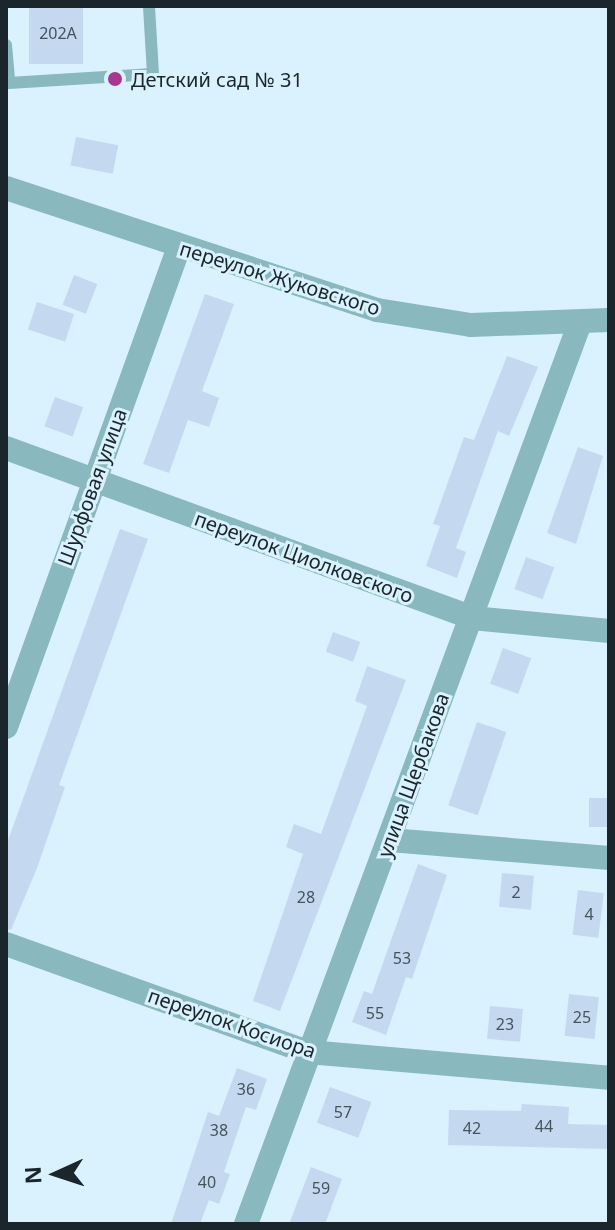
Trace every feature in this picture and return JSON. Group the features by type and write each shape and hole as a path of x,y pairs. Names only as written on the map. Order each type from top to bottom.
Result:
{"street":[{"name":"переулок Жуковского","path":"6,188 377,310 471,325 579,325 609,320"},
{"name":"Шурфовая улица","path":"6,727 179,247"},
{"name":"улица Щербакова","path":"246,1224 579,325"},
{"name":"переулок Циолковского","path":"6,448 472,618 609,631"},
{"path":"390,840 609,858"},
{"name":"переулок Косиора","path":"6,944 308,1052 609,1078"}],"lane":[{"path":"6,45 9,83 153,74 149,6"}],"building":[{"path":"29,6 83,6 83,64 29,64"},
{"path":"76,137 118,145 113,174 70,165"},
{"path":"74,275 97,284 86,314 63,305"},
{"path":"205,294 234,304 202,391 219,398 209,427 188,420 169,473 143,464"},
{"path":"37,302 74,314 65,342 28,330"},
{"path":"507,356 538,367 509,436 498,431 456,548 466,552 457,578 426,566 440,526 433,524 464,437 474,440"},
{"path":"55,397 83,407 73,436 44,426"},
{"path":"578,447 603,456 576,544 547,533"},
{"path":"120,529 148,539 59,785 65,787 37,868 11,930 6,929 6,846"},
{"path":"526,557 554,567 543,599 514,589"},
{"path":"333,632 360,642 353,662 326,652"},
{"path":"503,648 531,658 518,694 490,684"},
{"path":"367,666 406,680 280,1011 253,1001 303,854 286,847 294,824 321,834 367,706 355,701"},
{"path":"477,722 506,732 478,815 448,805"},
{"path":"589,798 609,798 609,827 589,827"},
{"path":"418,864 447,875 412,979 406,977 386,1035 352,1022 364,991 372,994"},
{"path":"502,873 534,876 531,910 499,907"},
{"path":"578,890 604,893 598,938 573,935"},
{"path":"569,994 599,997 594,1039 565,1036"},
{"path":"490,1006 523,1009 520,1042 487,1039"},
{"path":"237,1068 267,1079 256,1110 246,1107 224,1172 230,1174 219,1204 209,1200 200,1224 171,1224 208,1112 219,1116"},
{"path":"330,1087 371,1102 358,1138 317,1123"},
{"path":"522,1104 569,1107 568,1124 609,1125 609,1149 448,1145 449,1110 521,1111"},
{"path":"311,1167 342,1179 325,1224 289,1224"}],"place":[{"name":"Детский сад № 31","path":"115,79"}]}
